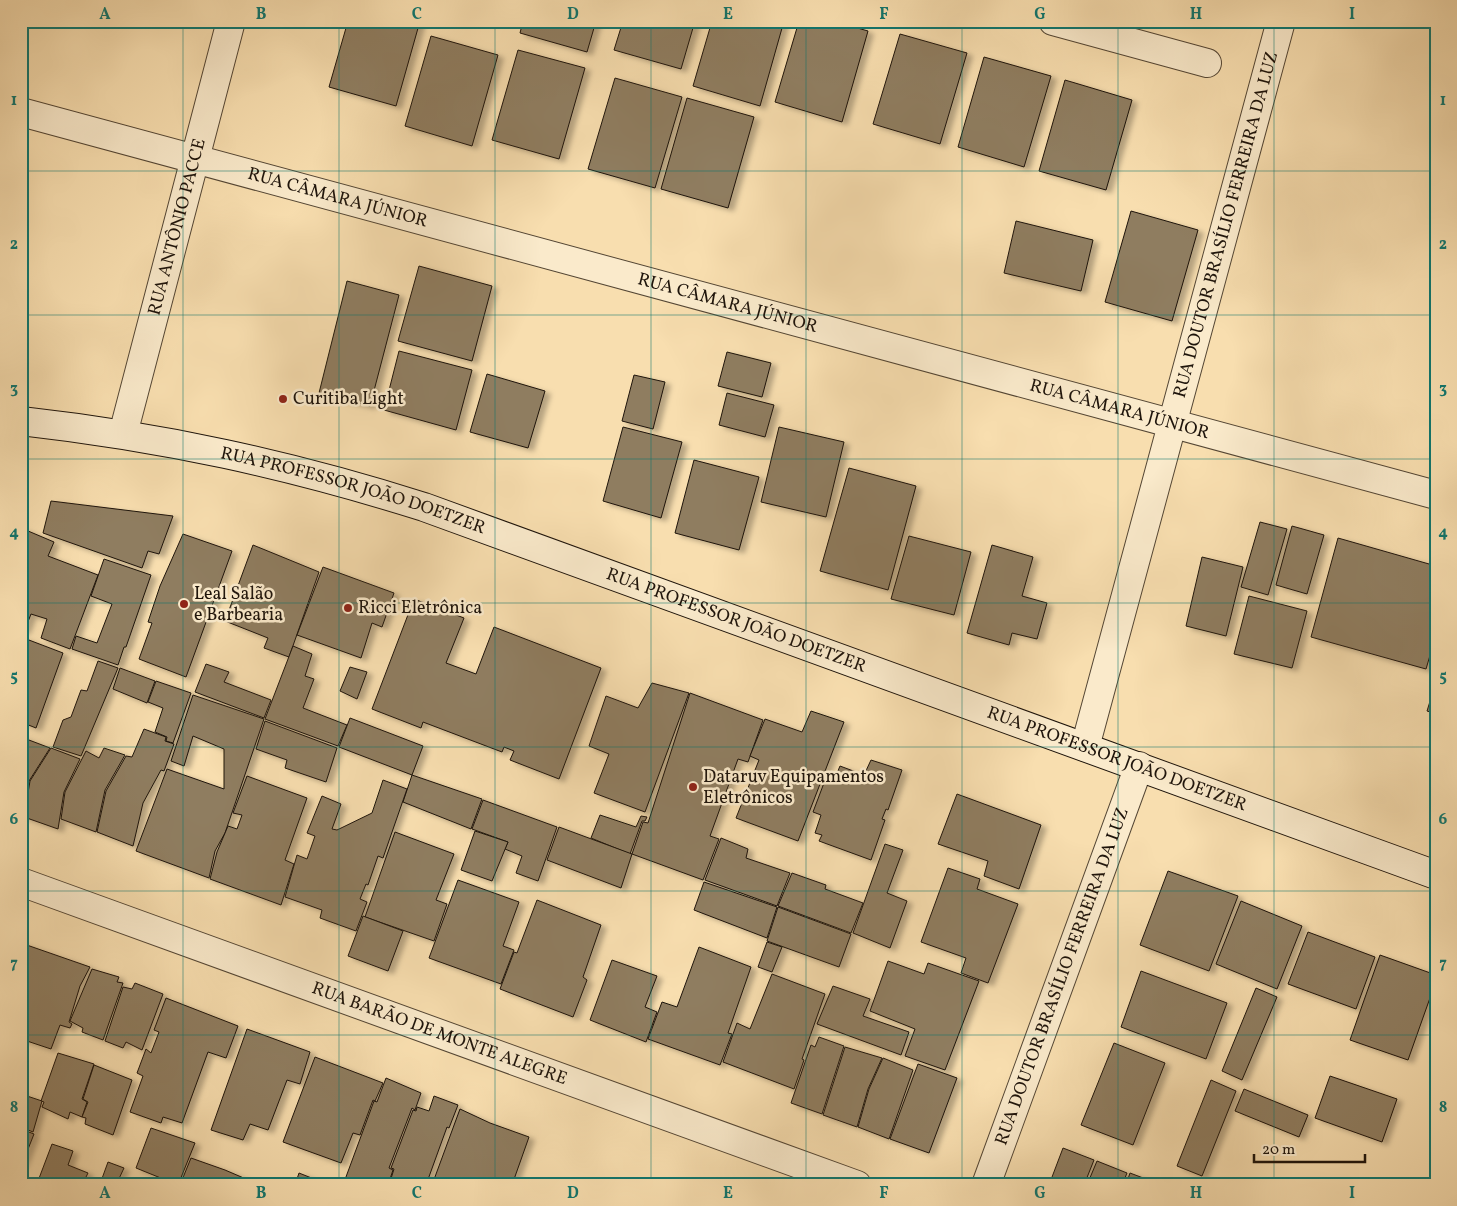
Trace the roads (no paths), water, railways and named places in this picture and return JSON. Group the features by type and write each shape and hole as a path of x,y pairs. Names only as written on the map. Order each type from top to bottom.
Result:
{"street":[{"name":"RUA ANTÔNIO PACCE","path":"123,434 231,21"},
{"path":"1053,21 1207,63"},
{"name":"RUA DOUTOR BRASÍLIO FERREIRA DA LUZ","path":"1085,747 1281,21"},
{"name":"RUA CÂMARA JÚNIOR","path":"21,112 1436,495"},
{"name":"RUA PROFESSOR JOÃO DOETZER","path":"21,421 123,434 211,449 283,466 424,507 1436,875"},
{"name":"RUA DOUTOR BRASÍLIO FERREIRA DA LUZ","path":"986,1185 1139,766"},
{"name":"RUA BARÃO DE MONTE ALEGRE","path":"21,882 857,1185"}],"place":[{"name":"Curitiba Light","path":"283,399"},
{"name":"Leal Salão e Barbearia","path":"184,604"},
{"name":"Ricci Eletrônica","path":"348,608"},
{"name":"Dataruv Equipamentos Eletrônicos","path":"693,787"}]}
